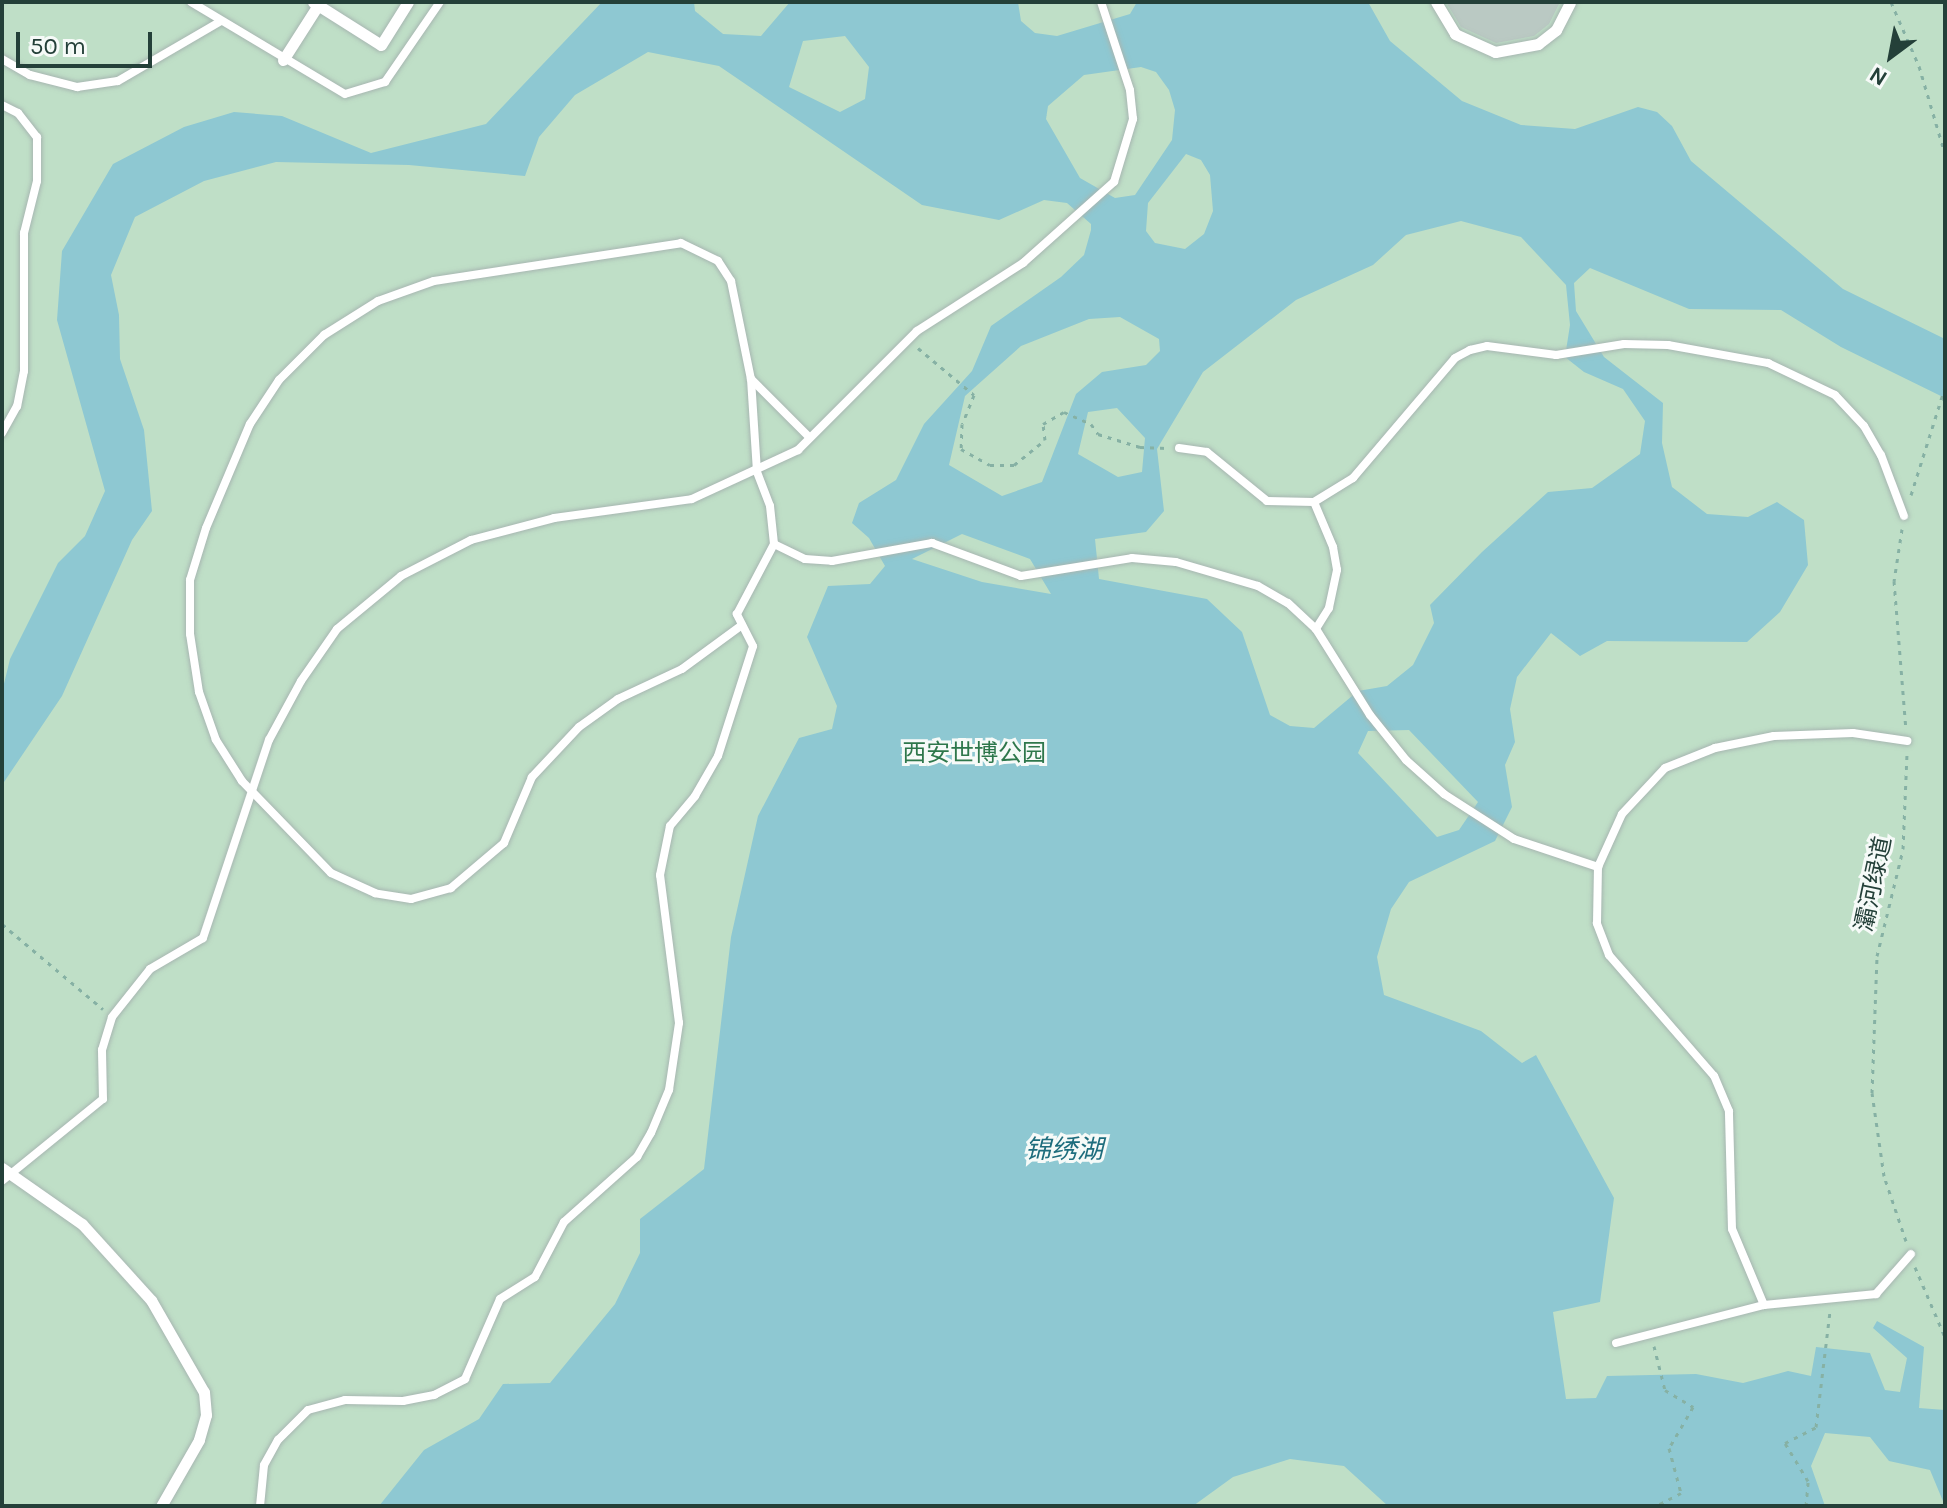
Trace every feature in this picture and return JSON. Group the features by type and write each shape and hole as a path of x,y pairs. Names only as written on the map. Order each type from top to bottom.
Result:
{"street":[{"path":"283,60 315,4 381,45 408,2"},
{"path":"1436,2 1455,34 1495,52 1538,44 1556,30 1570,2"},
{"path":"5,1174 82,1224 151,1300 204,1392 206,1415 199,1440 161,1506"}],"lane":[{"path":"191,2 331,90 345,94 365,91 400,67 440,2"},
{"path":"5,1174 103,1099 102,1050 112,1017 150,969 203,938 254,793 269,740 301,681 337,629 401,576 471,540 554,518 692,499 757,472 810,438 910,337 1053,238 1114,182 1133,119 1130,90 1102,4"},
{"path":"2,59 30,75 77,87 118,81 221,21"},
{"path":"2,105 18,113 37,137 37,167 24,233 24,371 17,406 2,433"},
{"path":"260,1506 264,1465 278,1440 308,1410 345,1400 403,1401 434,1395 465,1379 500,1299 535,1277 564,1222 637,1157 651,1133 669,1090 679,1023 660,875 670,826 695,796 718,756 753,646 737,614 774,544 770,506 757,472 751,379 731,281 718,261 681,243 434,281 378,301 324,335 279,380 250,424 206,528 190,580 190,634 199,692 216,740 254,793 331,873 375,893 411,899 451,888 504,843 532,777 579,727 618,699 682,669 742,625"},
{"path":"1179,448 1207,452 1267,501 1314,502 1353,478 1455,358 1470,350 1487,346 1556,355 1624,344 1668,345 1768,363 1835,395 1875,445 1904,516"},
{"path":"751,379 810,438"},
{"path":"1314,502 1333,547 1337,570 1329,608 1316,629"},
{"path":"774,544 805,559 832,561 932,543 1021,576 1132,558 1176,562 1258,586 1288,603 1316,629 1370,715 1406,760 1444,794 1514,839 1598,867"},
{"path":"1764,1305 1732,1229 1729,1111 1714,1076 1609,955 1597,923 1598,867 1622,814 1665,768 1715,748 1774,736 1853,733 1907,741"},
{"path":"1616,1343 1764,1305 1876,1294 1911,1254"}],"path":[{"path":"1891,2 1919,66 1945,154"},
{"path":"910,337 921,353 974,395 962,424 961,449 990,465 1014,465 1045,440 1043,424 1064,412 1091,424 1098,434 1140,447 1179,448"},
{"name":"灞河绿道","path":"1945,387 1904,516 1894,581 1907,741 1903,849 1877,956 1872,1093 1884,1176 1945,1337"},
{"path":"2,924 112,1017"},
{"path":"1806,1506 1808,1481 1785,1443 1816,1427 1828,1342 1830,1298"},
{"path":"1651,1334 1665,1390 1693,1407 1669,1448 1681,1493 1656,1506"}],"green space":[{"name":"西安世博公园","path":"2,2 1945,2 1945,1506 2,1506"}],"water":[{"name":"锦绣湖","path":"602,2 694,2 695,11 723,34 761,36 790,2 1018,2 1021,21 1035,33 1057,36 1130,14 1137,2 1368,2 1390,41 1462,101 1521,125 1575,129 1638,107 1657,112 1672,126 1691,161 1843,289 1945,339 1945,398 1841,347 1781,310 1689,309 1590,268 1574,283 1576,311 1604,357 1663,403 1662,443 1672,487 1707,514 1748,517 1777,502 1804,520 1808,565 1780,612 1747,642 1607,641 1580,656 1551,633 1517,677 1510,709 1515,742 1505,765 1512,807 1495,841 1409,882 1391,909 1377,957 1384,995 1481,1031 1522,1063 1536,1055 1614,1198 1600,1302 1553,1312 1566,1399 1596,1398 1607,1376 1696,1374 1743,1383 1788,1371 1811,1376 1816,1347 1870,1353 1885,1390 1900,1392 1907,1358 1873,1328 1877,1321 1924,1347 1919,1408 1945,1410 1945,1506 1930,1470 1889,1461 1870,1437 1825,1433 1811,1466 1825,1506 1388,1506 1344,1466 1290,1459 1233,1477 1193,1506 379,1506 424,1450 479,1419 503,1384 550,1383 615,1304 640,1253 640,1219 704,1169 731,937 758,816 799,738 832,729 837,706 807,637 828,586 870,584 885,566 869,538 852,523 859,503 896,480 924,424 972,371 991,326 1061,277 1084,255 1091,230 1091,224 1067,203 1044,200 999,220 922,205 719,66 648,52 575,95 539,137 525,176 409,165 276,162 204,181 135,217 111,275 119,315 120,359 144,430 152,511 132,540 62,696 2,785 2,692 10,659 58,563 85,536 105,491 57,320 62,251 113,164 184,127 234,112 282,116 371,153 486,124","holes":["845,36 869,67 865,99 840,112 789,87 803,41","1141,67 1156,72 1169,90 1175,110 1172,140 1135,195 1115,198 1080,178 1046,119 1048,106 1084,75","1186,154 1201,160 1210,175 1213,211 1204,234 1185,249 1155,243 1146,231 1148,203","1461,221 1521,237 1566,285 1570,325 1565,357 1584,372 1623,389 1645,421 1640,454 1592,488 1548,492 1482,552 1430,605 1434,623 1413,665 1387,686 1358,691 1314,728 1290,726 1270,715 1242,632 1207,599 1099,579 1095,539 1146,532 1164,511 1157,449 1203,372 1296,300 1373,265 1406,235","1120,317 1159,339 1160,351 1146,365 1102,372 1076,394 1042,482 1002,496 949,465 965,396 1021,346 1089,319","1117,408 1145,438 1142,472 1118,477 1078,454 1088,412","962,534 1030,559 1051,594 982,582 912,559","1409,730 1478,802 1459,830 1437,837 1358,753 1368,731"]}],"building":[{"path":"1446,2 1560,2 1549,24 1534,36 1496,43 1461,27"}]}
